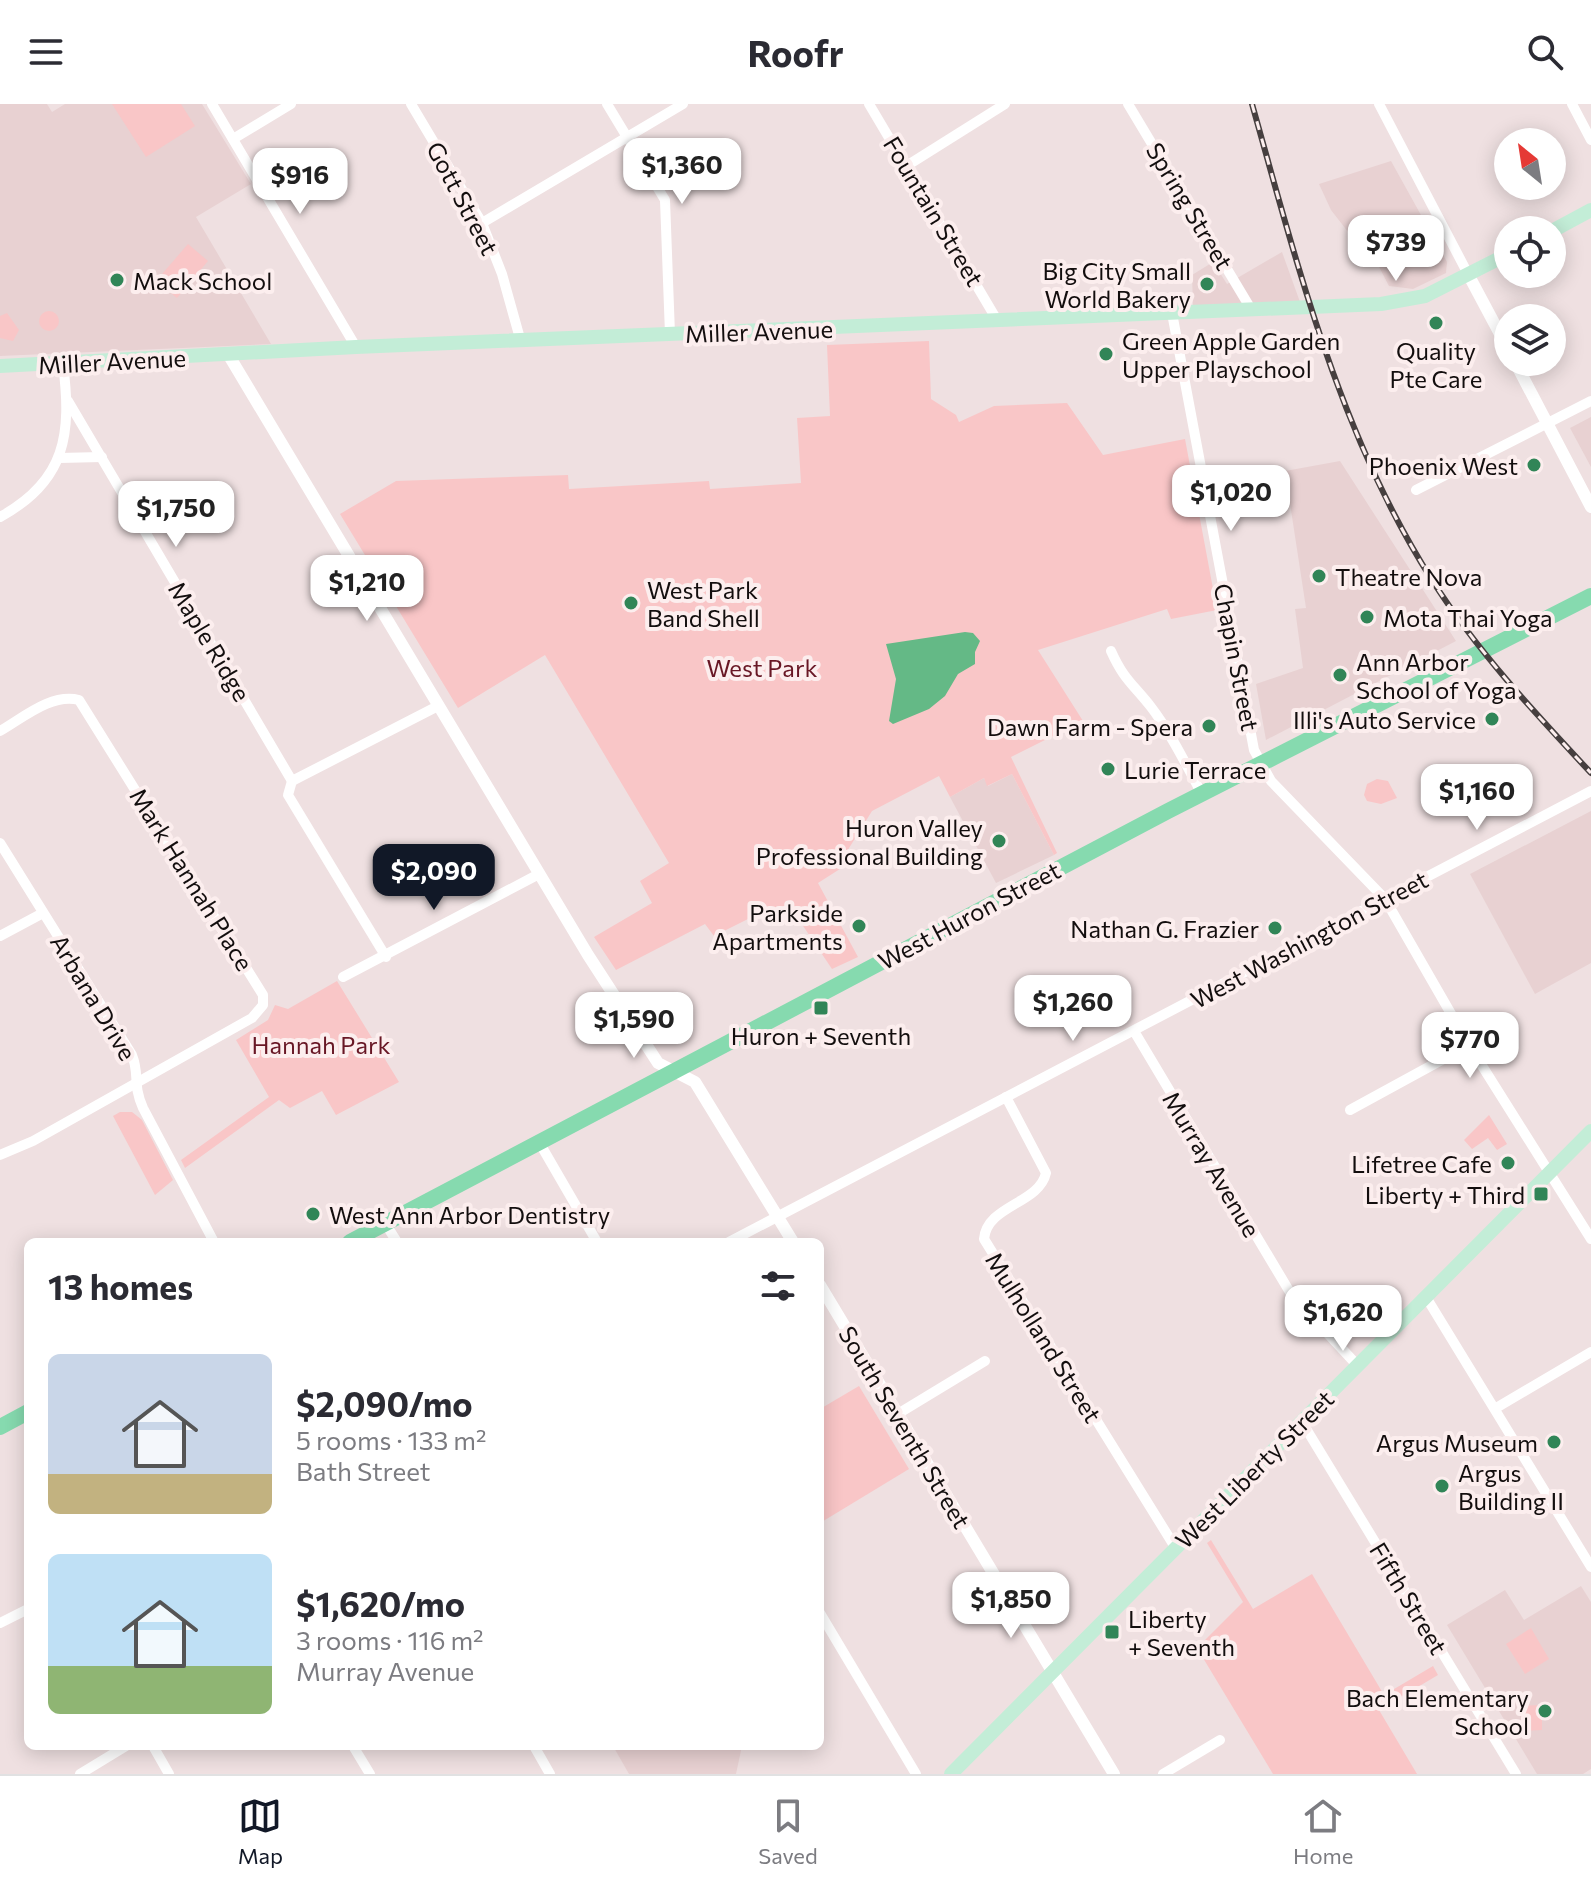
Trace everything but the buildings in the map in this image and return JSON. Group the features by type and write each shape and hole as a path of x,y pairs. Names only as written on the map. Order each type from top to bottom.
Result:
{"main road":[{"path":"1566,223 1591,210"},
{"name":"Miller Avenue","path":"0,366 356,347 1400,302 1425,296 1494,261"},
{"name":"West Huron Street","path":"357,1238 673,1069 1591,596"},
{"name":"West Liberty Street","path":"952,1774 1591,1131"},
{"path":"0,1427 24,1414"}],"street":[{"path":"212,104 356,347"},
{"path":"233,139 291,104"},
{"name":"Gott Street","path":"411,104 482,223 502,274 521,342"},
{"path":"607,104 665,200 670,334"},
{"path":"482,223 683,104"},
{"name":"Fountain Street","path":"869,104 908,165 997,320"},
{"name":"Spring Street","path":"1128,104 1251,309"},
{"path":"1379,104 1494,323"},
{"path":"1572,104 1591,140"},
{"path":"908,165 1001,105"},
{"name":"Chapin Street","path":"1172,313 1254,750 1261,764"},
{"path":"228,354 539,874 658,1063 695,1082 790,1238"},
{"path":"0,517 38,491 59,458 68,401 63,364"},
{"path":"1522,376 1591,507"},
{"name":"Maple Ridge","path":"68,401 292,781 288,795 386,957"},
{"path":"1416,490 1591,401"},
{"path":"59,458 102,457"},
{"path":"1111,651 1132,689 1149,704 1162,724 1202,794"},
{"name":"Mark Hannah Place","path":"0,731 51,702 67,697 79,700 262,989 263,1005 252,1018 133,1085"},
{"path":"292,781 438,706"},
{"path":"1261,764 1271,781 1385,899 1469,1045 1591,1239"},
{"name":"West Washington Street","path":"737,1238 1591,791"},
{"name":"Arbana Drive","path":"0,843 132,1055 137,1068 133,1085 212,1238"},
{"path":"343,977 539,874"},
{"path":"0,936 43,913"},
{"name":"Murray Avenue","path":"1134,1031 1291,1294 1357,1365"},
{"path":"1350,1110 1469,1045"},
{"path":"1,1152 133,1085"},
{"name":"Mulholland Street","path":"1006,1097 1046,1173 1037,1189 991,1221 984,1239 1175,1547"},
{"path":"539,1142 595,1238"},
{"path":"385,1223 394,1238"},
{"name":"South Seventh Street","path":"824,1292 1114,1774"},
{"path":"1426,1297 1591,1567"},
{"path":"1496,1408 1591,1352"},
{"path":"896,1415 985,1361"},
{"name":"Fifth Street","path":"1302,1422 1516,1774"},
{"path":"0,1623 24,1611"},
{"path":"824,1620 916,1774"},
{"path":"1163,1774 1220,1740"},
{"path":"80,1774 119,1750"},
{"path":"155,1750 169,1774"},
{"path":"355,1750 370,1774"},
{"path":"536,1750 550,1774"}],"shaded area":[{"name":"Mack School","path":"0,104 47,104 52,112 65,104 202,104 251,184 196,217 271,344 0,356"},
{"path":"1391,161 1447,262 1446,273 1413,289 1389,286 1362,234 1352,237 1331,210 1319,184"},
{"path":"1282,252 1300,302 1193,306 1192,275 1213,262 1227,284"},
{"path":"1591,417 1591,467 1570,428"},
{"path":"1340,461 1456,641 1266,740 1256,684 1303,668 1295,609 1306,608 1285,471"},
{"path":"973,633 980,641 975,652 975,664 958,674 945,696 929,709 893,724 889,721 896,679 886,644"},
{"path":"1012,774 1054,855 996,883 950,797 984,778 988,786"},
{"path":"1591,811 1591,963 1535,994 1470,874"},
{"name":"Bach Elementary School","path":"1581,1586 1591,1602 1591,1769 1583,1774 1537,1774 1447,1625 1505,1590 1524,1620"},
{"path":"615,1750 741,1750 736,1774 629,1774"}],"green space":[{"path":"112,104 181,104 195,126 146,157"},
{"path":"188,244 208,261 177,298 156,281"},
{"path":"49,311 56,314 59,321 56,328 49,331 42,328 39,321 42,314"},
{"path":"7,313 19,330 13,341 0,338 0,316"},
{"name":"West Park","path":"929,341 931,399 956,415 959,422 994,406 1067,403 1103,455 1185,439 1217,610 1171,619 1167,609 1038,650 1083,721 1011,757 1057,853 1054,855 1012,774 987,786 984,778 950,797 939,776 872,811 841,861 843,867 818,883 858,957 832,969 789,905 766,916 762,912 714,936 705,924 616,970 594,937 652,903 640,881 669,863 545,655 458,708 340,514 396,481 568,475 569,489 709,481 710,489 801,483 797,418 830,416 827,345"},
{"path":"1377,779 1388,781 1397,798 1381,804 1367,801 1364,795 1367,784"},
{"name":"Hannah Park","path":"337,981 399,1082 336,1115 322,1091 290,1108 279,1100 185,1168 181,1160 269,1097 236,1040 268,1020 275,1005 288,1009"},
{"path":"120,1112 132,1112 142,1120 173,1180 155,1195 113,1116"},
{"path":"1489,1115 1507,1144 1497,1150 1488,1138 1472,1149 1464,1140"},
{"path":"859,1386 909,1469 824,1521 824,1407"},
{"path":"1211,1540 1253,1609 1312,1574 1384,1695 1433,1666 1438,1675 1379,1710 1417,1774 1273,1774 1197,1648 1243,1602 1207,1543"},
{"path":"1531,1628 1549,1659 1525,1674 1506,1644"},
{"path":"1542,1705 1542,1730 1522,1731 1521,1706"}],"railway":[{"path":"1252,104 1325,349 1372,468 1400,525 1432,580 1468,632 1591,773"}],"place":[{"name":"Mack School","path":"117,280"},
{"name":"Big City Small World Bakery","path":"1207,284"},
{"name":"Quality Pte Care","path":"1436,323"},
{"name":"Green Apple Garden Upper Playschool","path":"1106,354"},
{"name":"Phoenix West","path":"1534,465"},
{"name":"Theatre Nova","path":"1319,576"},
{"name":"West Park Band Shell","path":"631,603"},
{"name":"Mota Thai Yoga","path":"1367,617"},
{"name":"Ann Arbor School of Yoga","path":"1340,675"},
{"name":"Illi's Auto Service","path":"1492,719"},
{"name":"Dawn Farm - Spera","path":"1209,726"},
{"name":"Lurie Terrace","path":"1108,769"},
{"name":"Huron Valley Professional Building","path":"999,841"},
{"name":"Parkside Apartments","path":"859,926"},
{"name":"Nathan G. Frazier","path":"1275,928"},
{"name":"Huron + Seventh","path":"821,1008"},
{"name":"Lifetree Cafe","path":"1508,1163"},
{"name":"Liberty + Third","path":"1541,1194"},
{"name":"West Ann Arbor Dentistry","path":"313,1214"},
{"name":"Argus Museum","path":"1554,1442"},
{"name":"Argus Building II","path":"1442,1486"},
{"name":"Liberty + Seventh","path":"1112,1632"},
{"name":"Bach Elementary School","path":"1545,1711"}]}
